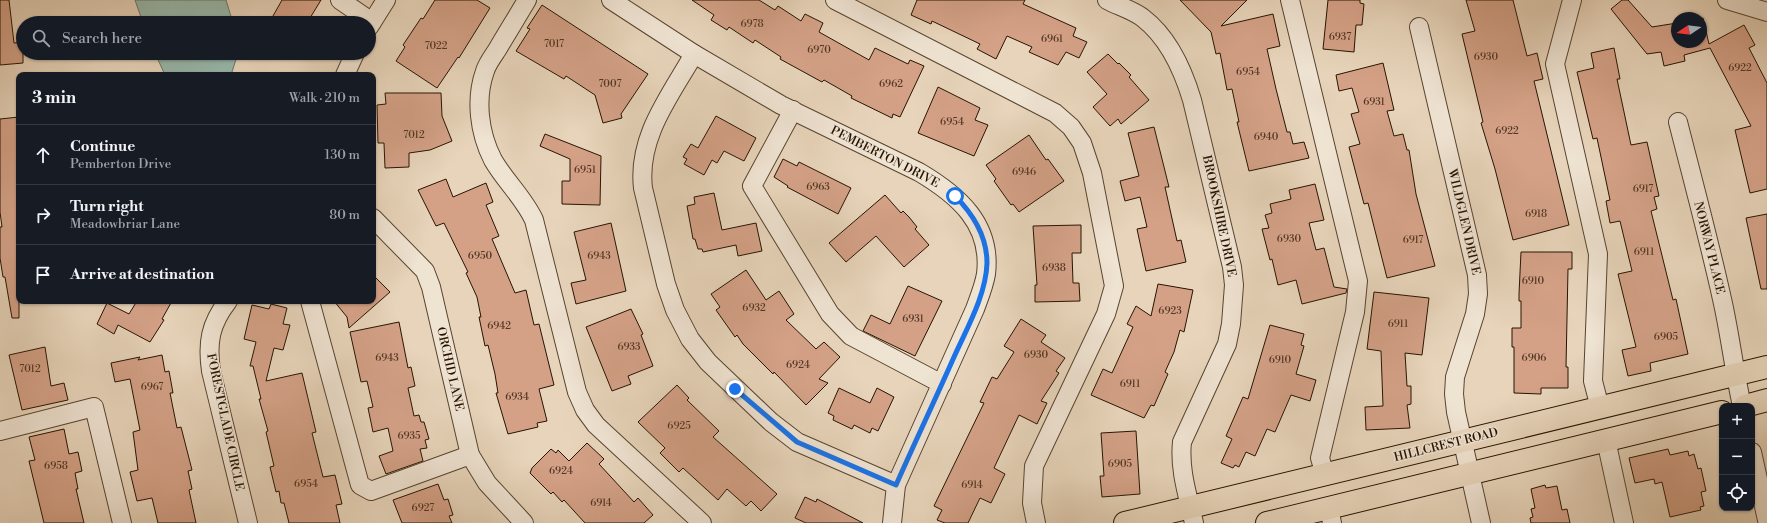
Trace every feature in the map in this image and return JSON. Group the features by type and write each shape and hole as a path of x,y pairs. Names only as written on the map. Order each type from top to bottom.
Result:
{"main road":[{"name":"HILLCREST ROAD","path":"1125,523 1192,515 1325,475 1767,367"},
{"path":"1755,403 1767,400"},
{"path":"1267,523 1330,516 1470,474 1719,413"}],"street":[{"path":"340,0 360,16"},
{"path":"375,16 386,0"},
{"path":"526,0 485,70 480,91 479,107 481,126 486,143 494,160 529,210 534,220 577,392 585,410 596,425 702,523"},
{"name":"PEMBERTON DRIVE","path":"612,0 694,54 793,110 919,172 940,184 967,208 975,220 981,233 985,249 987,262 986,276 975,309 896,485 892,523"},
{"path":"835,0 1055,113 1071,127 1082,143 1092,173 1114,286 1106,314 1034,466 1032,503 1036,523"},
{"name":"BROOKSHIRE DRIVE","path":"1107,0 1142,17 1161,36 1172,52 1187,83 1232,267 1234,285 1231,324 1226,344 1182,442 1180,458 1192,515"},
{"path":"1290,0 1358,281 1355,312 1320,458 1325,475"},
{"path":"1572,0 1555,64 1598,254 1593,381 1600,408"},
{"path":"1727,0 1767,12"},
{"name":"WILDGLEN DRIVE","path":"1419,27 1477,275 1478,294 1475,314 1455,378 1454,394 1456,412 1462,441"},
{"path":"694,54 654,122 643,155 641,173 643,188 666,284 675,310 690,340 708,362 735,389 797,442 896,485"},
{"path":"346,72 352,60"},
{"path":"793,110 752,186 830,314 850,336 942,384"},
{"name":"NORWAY PLACE","path":"1678,122 1722,298 1741,403"},
{"name":"ORCHID LANE","path":"376,221 425,271 431,288 470,455 487,483 523,523"},
{"name":"FORESTGLADE CIRCLE","path":"226,304 218,315 212,331 208,353 211,371 248,523"},
{"path":"311,304 360,485 371,491 470,455"},
{"path":"0,431 94,407 122,523"},
{"path":"1606,440 1624,523"},
{"path":"1462,441 1481,523"},
{"path":"1755,466 1767,520"}],"water":[{"path":"135,0 226,0 231,16 141,16"},
{"path":"158,60 236,60 232,72 164,72"}],"building":[{"path":"0,0 9,0 14,43 16,43 16,60 23,60 23,63 0,65"},
{"path":"282,0 321,0 311,16 273,16"},
{"path":"435,0 477,0 490,8 459,58 458,57 437,88 396,61 405,47 403,45 421,18 423,19"},
{"path":"692,0 759,0 775,10 778,6 801,21 805,14 823,23 819,32 869,60 875,48 908,64 910,60 924,66 900,117 893,114 892,118 851,98 852,96 824,80 822,82 780,59 781,57 755,40 753,43 729,27 727,30 711,20 714,15"},
{"path":"917,0 1025,0 1023,4 1076,28 1073,36 1087,42 1079,58 1066,52 1058,65 1029,52 1032,47 1007,36 996,59 977,49 980,44 932,21 931,24 911,15"},
{"path":"1180,0 1247,0 1221,26 1273,14 1280,46 1267,49 1276,89 1287,132 1290,132 1293,144 1304,142 1309,158 1249,171 1237,122 1239,122 1232,89 1227,90 1220,53 1216,54 1211,32"},
{"path":"1328,0 1360,0 1360,3 1364,4 1362,25 1356,25 1354,52 1323,49"},
{"path":"1466,0 1513,0 1527,56 1537,53 1543,79 1534,81 1569,225 1513,240 1495,169 1481,123 1483,122 1462,34 1475,31"},
{"path":"1622,0 1628,0 1652,27 1671,24 1671,48 1707,48 1707,35 1709,44 1744,25 1755,45 1749,48 1767,83 1767,189 1750,193 1735,130 1751,126 1710,48 1684,55 1685,61 1664,66 1661,52 1647,54 1611,9"},
{"path":"542,5 648,74 621,114 622,118 603,123 595,95 566,76 564,79 516,51 530,29 527,28"},
{"path":"1614,48 1620,79 1617,79 1631,145 1647,142 1659,196 1654,197 1657,209 1651,211 1673,300 1676,299 1688,354 1650,363 1651,371 1628,376 1622,350 1636,347 1618,274 1632,271 1620,221 1610,223 1606,201 1610,200 1597,138 1593,139 1577,72 1594,68 1591,53"},
{"path":"1108,54 1131,75 1129,77 1149,100 1121,124 1118,119 1110,126 1093,107 1107,94 1087,72"},
{"path":"1383,63 1394,110 1387,111 1394,136 1403,134 1407,150 1409,150 1416,194 1435,266 1387,278 1368,203 1364,204 1349,147 1360,144 1351,114 1359,112 1352,88 1339,91 1336,75"},
{"path":"938,87 980,108 975,120 988,125 974,156 918,133"},
{"path":"385,93 441,93 442,116 452,141 430,150 409,153 409,167 385,168 384,143 378,143 377,105 386,104"},
{"path":"716,116 756,138 744,161 724,151 717,163 712,160 704,175 684,164 687,159 683,157 691,144 698,148"},
{"path":"16,117 16,304 19,304 19,318 12,318 0,258 0,227 2,227 0,212 0,119"},
{"path":"1154,127 1169,187 1165,187 1177,241 1181,240 1186,262 1146,271 1137,229 1147,227 1140,197 1125,201 1120,181 1139,176 1128,133"},
{"path":"545,134 601,156 600,205 562,204 562,181 570,181 570,159 540,146"},
{"path":"1029,135 1046,160 1048,159 1064,181 1019,212 1013,204 1011,205 994,181 996,179 986,165"},
{"path":"783,159 797,166 799,162 851,188 838,214 787,187 788,186 774,177"},
{"path":"446,179 453,197 486,183 493,202 486,205 499,236 492,239 515,293 526,290 534,325 539,324 554,385 539,389 547,421 537,423 538,427 508,434 496,393 498,393 495,374 488,345 485,346 479,317 481,317 477,297 466,273 468,272 444,223 436,226 418,190"},
{"path":"1315,184 1324,220 1309,223 1316,250 1324,248 1334,287 1347,289 1346,293 1302,304 1296,280 1278,285 1272,259 1270,260 1262,229 1269,228 1265,215 1272,213 1270,204 1291,199 1289,190"},
{"path":"714,193 722,230 756,223 762,251 738,256 736,245 703,252 702,249 698,249 695,239 693,239 687,206 695,204 694,197"},
{"path":"885,195 901,213 903,211 909,217 917,227 915,229 929,245 904,267 876,236 846,262 829,243"},
{"path":"1767,214 1767,289 1761,289 1746,218"},
{"path":"611,223 626,291 576,304 571,283 586,280 574,232"},
{"path":"1081,225 1081,253 1072,253 1073,283 1079,283 1080,301 1035,302 1035,285 1037,285 1033,226"},
{"path":"1521,252 1572,252 1572,269 1568,269 1566,367 1568,367 1568,388 1541,388 1541,394 1514,393 1514,347 1512,347 1512,328 1521,328 1521,301 1519,301 1519,294"},
{"path":"746,270 766,300 779,291 794,314 786,320 816,349 824,342 840,357 819,379 828,383 806,405 774,372 773,374 743,344 737,335 735,337 716,310 720,307 711,294"},
{"path":"376,278 390,292 349,328 347,317 336,304 376,304"},
{"path":"1158,284 1193,290 1184,332 1180,330 1174,352 1165,372 1168,374 1154,406 1151,405 1144,418 1091,395 1103,369 1112,373 1133,327 1127,324 1136,306 1151,316"},
{"path":"908,286 942,301 915,356 863,331 871,315 890,324"},
{"path":"1374,292 1429,298 1422,355 1405,353 1407,386 1411,386 1411,404 1407,405 1410,428 1366,430 1365,407 1383,406 1381,351 1367,349"},
{"path":"107,304 129,314 135,304 170,304 162,319 164,320 150,342 118,325 114,334 97,324"},
{"path":"271,304 287,308 283,324 290,325 283,350 274,348 266,381 302,373 316,432 312,433 323,477 335,475 342,504 336,505 340,523 289,523 284,503 281,503 279,491 276,492 270,467 274,466 266,432 268,431 259,399 261,399 253,366 250,366 256,342 244,339 252,305 269,309"},
{"path":"631,309 643,334 641,335 653,366 628,376 631,384 612,391 586,327"},
{"path":"1021,319 1046,335 1041,342 1065,358 1056,371 1059,373 1041,401 1047,403 1037,424 1019,415 994,468 1005,474 991,503 980,498 968,523 945,523 937,520 942,510 934,506 984,403 980,402 992,377 997,379 1014,352 1004,346"},
{"path":"399,322 408,368 411,367 415,386 408,388 414,416 419,415 421,422 424,422 429,439 425,440 427,448 420,449 423,461 386,474 379,456 393,451 388,428 373,432 368,408 373,407 367,381 361,382 350,332"},
{"path":"1270,325 1304,334 1301,345 1304,346 1296,374 1316,380 1310,401 1291,395 1275,432 1267,429 1255,456 1246,452 1239,467 1235,465 1233,468 1221,463 1232,439 1226,436 1243,397 1248,399"},
{"path":"45,347 51,386 64,383 68,400 22,410 9,355"},
{"path":"162,355 165,372 169,371 173,393 170,393 177,428 181,427 192,470 188,471 192,489 189,490 196,523 158,523 152,498 137,501 130,472 138,470 133,432 140,430 130,379 115,382 111,363 140,357 138,360"},
{"path":"677,385 689,398 687,400 719,431 713,437 777,494 761,511 751,501 746,506 727,489 718,500 683,468 679,472 660,453 665,448 638,422"},
{"path":"839,388 870,403 877,388 894,397 878,431 872,428 870,433 854,425 852,429 833,420 834,416 828,413"},
{"path":"64,429 69,454 78,452 82,471 75,473 78,489 76,489 84,523 44,523 29,461 35,460 29,437"},
{"path":"1136,431 1140,494 1102,497 1100,476 1104,476 1101,433"},
{"path":"587,443 604,459 599,464 634,502 638,498 653,515 644,523 585,523 564,500 562,502 553,492 551,494 530,473 532,468 551,449 556,453 558,450 569,461"},
{"path":"1668,449 1670,455 1688,451 1689,456 1694,454 1698,469 1701,468 1706,491 1701,492 1704,506 1700,507 1701,510 1670,517 1662,482 1655,484 1654,479 1635,483 1629,458"},
{"path":"438,484 444,500 448,499 453,515 449,516 452,523 402,523 393,500"},
{"path":"1545,485 1546,488 1557,486 1562,510 1567,509 1570,523 1531,523 1530,518 1533,517 1531,509 1535,508 1531,489"},
{"path":"805,497 816,502 817,499 863,523 806,523 795,518"}],"route":[{"path":"735,389 771,422 797,442 896,485 975,309 986,276 987,262 981,233 967,208 955,196"}]}
